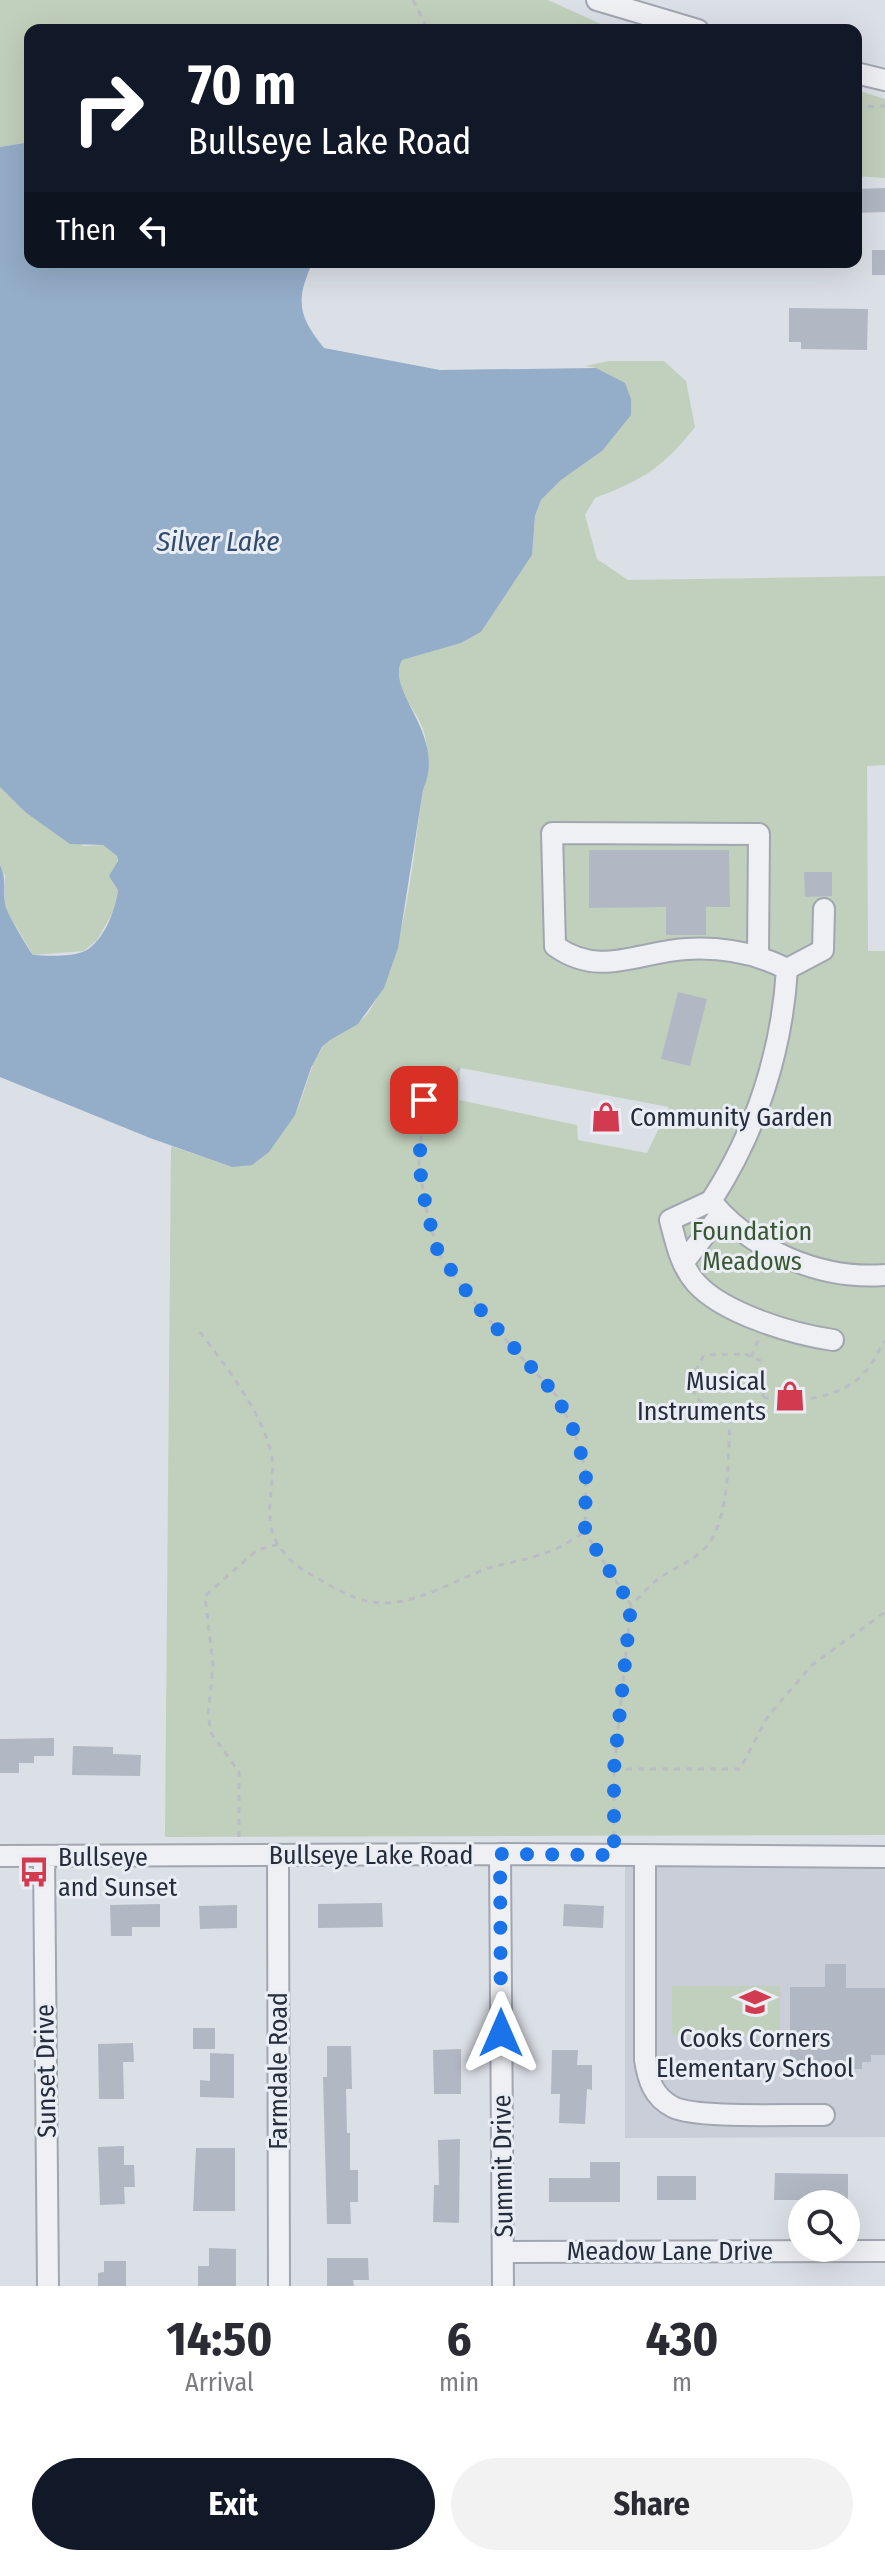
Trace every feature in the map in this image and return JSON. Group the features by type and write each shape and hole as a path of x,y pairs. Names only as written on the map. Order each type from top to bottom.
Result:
{"street":[{"path":"597,0 678,24"},
{"path":"862,74 885,80"},
{"path":"758,956 759,834 552,833 555,946 569,956 596,963 685,949 735,951 758,956 787,969"},
{"path":"787,969 823,950 824,909"},
{"path":"683,1263 716,1208 758,1110 785,998 787,969"},
{"path":"716,1208 670,1220 683,1263 696,1283 740,1311 784,1329 833,1340"},
{"path":"716,1208 768,1247 794,1261 854,1276 885,1275"},
{"name":"Bullseye Lake Road","path":"0,1856 500,1854 885,1857"},
{"name":"Summit Drive","path":"500,1854 503,2286"},
{"path":"645,1855 645,2060 649,2080 658,2095 673,2107 699,2113 824,2115"},
{"name":"Sunset Drive","path":"44,1856 48,2286"},
{"name":"Farmdale Road","path":"278,1856 279,2286"},
{"name":"Meadow Lane Drive","path":"503,2252 885,2251"}],"path":[{"path":"413,0 425,24"},
{"path":"862,107 885,106"},
{"path":"460,1068 424,1100 419,1164 438,1252 460,1285 556,1395 575,1433 586,1471 585,1532 631,1605 614,1769 614,1855"},
{"path":"200,1332 235,1382 264,1433 272,1459 269,1510 279,1544 298,1567 347,1595 369,1602 413,1598 490,1568 555,1550 585,1532"},
{"path":"763,1397 789,1401 809,1399 851,1383 864,1373 885,1341"},
{"path":"745,1354 761,1361 763,1397 756,1414 742,1421 695,1398 693,1376 704,1355 745,1354"},
{"path":"631,1605 659,1578 706,1548 716,1532 727,1477 730,1415"},
{"path":"239,1856 239,1772 211,1733 208,1714 213,1665 205,1596 257,1550 279,1544"},
{"path":"614,1769 740,1769 768,1716 812,1665 885,1612"}],"shaded area":[{"name":"Cooks Corners Elementary School","path":"625,1866 885,1867 885,2137 625,2138"}],"green space":[{"path":"0,0 548,0 601,24 24,24 24,143 0,147"},
{"path":"862,92 885,99 885,178 862,176"},
{"name":"Foundation Meadows","path":"609,361 664,361 686,381 695,427 673,453 651,471 595,498 585,515 597,559 628,580 885,576 885,765 867,766 868,951 885,951 885,1835 165,1837 171,1146 232,1167 292,1118 321,1050 331,1039 363,1019 381,990 400,935 428,768 423,729 404,695 398,669 401,660 461,643 481,632 532,555 535,516 541,500 561,480 602,451 596,368 585,366","holes":["461,1068 669,1107 647,1153 578,1140 577,1125 459,1100"]},
{"path":"0,787 25,812 44,824 84,846 103,845 117,856 116,907 97,940 84,951 33,955 5,908 5,876 0,865"},
{"path":"672,1986 780,1986 780,2035 672,2035"}],"water":[{"name":"Silver Lake","path":"24,143 24,268 310,268 303,287 302,307 304,317 324,348 440,370 596,368 625,383 631,399 631,415 602,451 561,480 541,500 535,516 532,555 481,632 461,643 402,660 399,672 401,686 423,733 429,770 423,790 398,948 384,988 358,1024 322,1047 311,1068 295,1115 269,1152 252,1165 232,1167 150,1138 0,1077 0,865 6,908 17,930 33,955 53,956 85,951 98,940 115,906 118,890 109,876 118,861 117,856 103,845 70,844 25,812 0,787 0,147"}],"building":[{"path":"885,188 885,212 862,213 862,189"},
{"path":"872,250 885,250 885,275 872,275"},
{"path":"789,308 868,309 867,350 801,349 801,342 789,342"},
{"path":"589,850 729,850 730,907 706,907 706,935 666,935 666,907 589,908"},
{"path":"804,872 832,872 832,896 805,897"},
{"path":"678,992 707,999 690,1066 661,1059"},
{"path":"54,1738 54,1756 34,1756 34,1763 19,1763 19,1773 0,1773 0,1739"},
{"path":"73,1746 113,1747 113,1754 141,1755 140,1776 72,1775"},
{"path":"382,1903 383,1927 318,1928 318,1904"},
{"path":"160,1904 160,1927 132,1927 132,1936 111,1936 110,1905"},
{"path":"564,1904 604,1906 603,1928 563,1926"},
{"path":"237,1905 237,1928 200,1929 199,1906"},
{"name":"Cooks Corners Elementary School","path":"825,1964 846,1964 846,1988 885,1988 885,2055 871,2055 871,2062 862,2062 862,2069 847,2069 847,2062 790,2062 790,1987 825,1987"},
{"path":"193,2028 215,2028 215,2049 193,2049"},
{"path":"133,2043 134,2062 123,2062 124,2099 99,2099 98,2044"},
{"path":"327,2046 351,2046 352,2089 346,2089 347,2133 350,2133 350,2170 358,2170 358,2202 350,2202 351,2224 327,2224 323,2077 327,2077"},
{"path":"461,2049 461,2094 434,2094 433,2050"},
{"path":"552,2050 578,2050 577,2065 592,2065 592,2090 587,2089 585,2124 559,2123 560,2094 551,2094"},
{"path":"210,2053 234,2054 234,2098 200,2097 200,2080 210,2081"},
{"path":"460,2139 459,2223 433,2222 434,2185 439,2185 438,2140"},
{"path":"124,2146 124,2165 134,2165 135,2187 124,2187 125,2204 100,2205 98,2147"},
{"path":"196,2148 235,2148 235,2211 193,2211"},
{"path":"590,2162 620,2162 620,2202 549,2202 549,2178 590,2178"},
{"path":"775,2173 848,2174 848,2190 788,2190 788,2200 774,2200"},
{"path":"657,2176 696,2176 696,2200 657,2200"},
{"path":"209,2248 236,2249 236,2286 198,2286 198,2266 209,2266"},
{"path":"327,2258 368,2258 369,2280 353,2280 354,2286 327,2286"},
{"path":"104,2261 126,2261 126,2286 98,2286 98,2273 104,2272"}],"place":[{"name":"Community Garden","path":"606,1117"},
{"name":"Musical Instruments","path":"790,1396"},
{"name":"Bullseye and Sunset","path":"34,1872"},
{"name":"Cooks Corners Elementary School","path":"755,2002"}],"route":[{"path":"424,1100 419,1164 426,1208 438,1252 477,1306 556,1395 575,1433 586,1471 585,1532 631,1605 614,1769 614,1855 500,1854 501,2033"}]}
